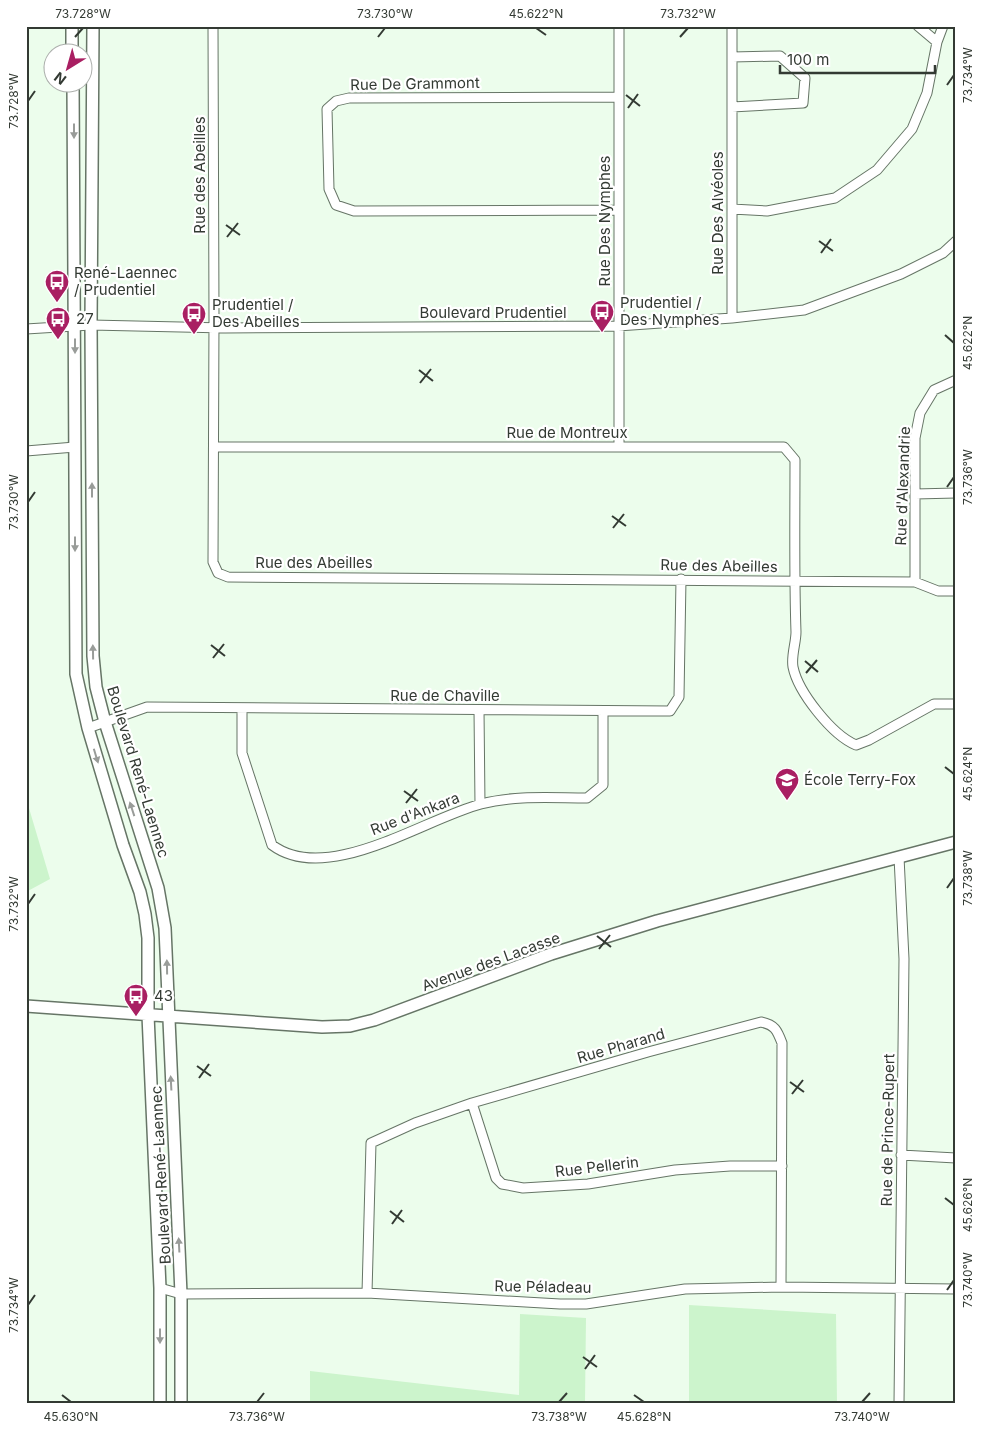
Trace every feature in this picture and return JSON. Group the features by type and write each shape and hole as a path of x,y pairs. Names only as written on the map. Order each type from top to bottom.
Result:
{"street":[{"path":"72,26 72,42"},
{"name":"Boulevard René-Laennec","path":"93,26 91,325 93,656 96,687 105,722 162,906 167,955 168,1016 181,1294 181,1404"},
{"name":"Rue des Abeilles","path":"213,26 213,562 218,573 228,576 915,582 938,591 956,591"},
{"name":"Rue Des Nymphes","path":"619,26 619,446"},
{"name":"Rue Des Alvéoles","path":"732,26 732,318"},
{"path":"918,26 937,42"},
{"path":"732,209 767,211 835,198 877,170 912,129 927,93 937,42 943,26"},
{"path":"732,57 780,56 805,78 803,103 732,107"},
{"name":"Boulevard René-Laennec","path":"73,92 76,674 88,728 123,845 140,892 148,938 148,1014 160,1288 160,1404"},
{"name":"Rue De Grammont","path":"619,97 349,98 336,101 327,109 329,189 336,205 354,211 619,210"},
{"name":"Boulevard Prudentiel","path":"26,329 74,325 214,328 618,326 732,318 804,310 901,274 943,253 956,241"},
{"name":"Rue d'Alexandrie","path":"915,582 915,438 920,413 934,390 956,380"},
{"path":"26,451 75,447"},
{"name":"Rue de Montreux","path":"214,447 784,447 795,460 794,580 796,637 792,665 811,704 847,741 856,744 869,740 934,704 956,704"},
{"path":"915,494 956,493"},
{"name":"Rue de Chaville","path":"88,728 146,707 603,712 670,711 679,697 680,579"},
{"name":"Rue d'Ankara","path":"242,709 242,753 272,845 292,855 310,857 338,857 405,834 456,812 507,798 587,798 603,785 603,712"},
{"path":"478,710 480,804"},
{"name":"Avenue des Lacasse","path":"26,1006 322,1027 350,1026 392,1014 551,954 658,922 956,842"},
{"name":"Rue de Prince-Rupert","path":"900,857 904,959 900,1404"},
{"name":"Rue Pharand","path":"368,1294 371,1143 415,1123 472,1103 761,1022 770,1024 778,1031 782,1043 782,1287"},
{"name":"Rue Pellerin","path":"472,1103 496,1178 502,1184 523,1188 588,1184 675,1170 730,1166 782,1166"},
{"path":"901,1155 956,1158"},
{"name":"Rue Péladeau","path":"160,1288 181,1294 368,1294 560,1304 592,1303 685,1289 782,1287 956,1289"}],"green space":[{"path":"26,798 50,879 26,892"},
{"path":"689,1305 836,1314 837,1404 689,1404"},
{"path":"520,1314 586,1318 585,1402 596,1404 364,1404 358,1401 350,1404 310,1404 310,1371 519,1395"}],"place":[{"name":"René-Laennec / Prudentiel","path":"57,303"},
{"name":"Prudentiel / Des Nymphes","path":"602,333"},
{"name":"Prudentiel / Des Abeilles","path":"194,335"},
{"name":"27","path":"58,340"},
{"name":"École Terry-Fox","path":"787,801"},
{"name":"43","path":"136,1017"}]}
